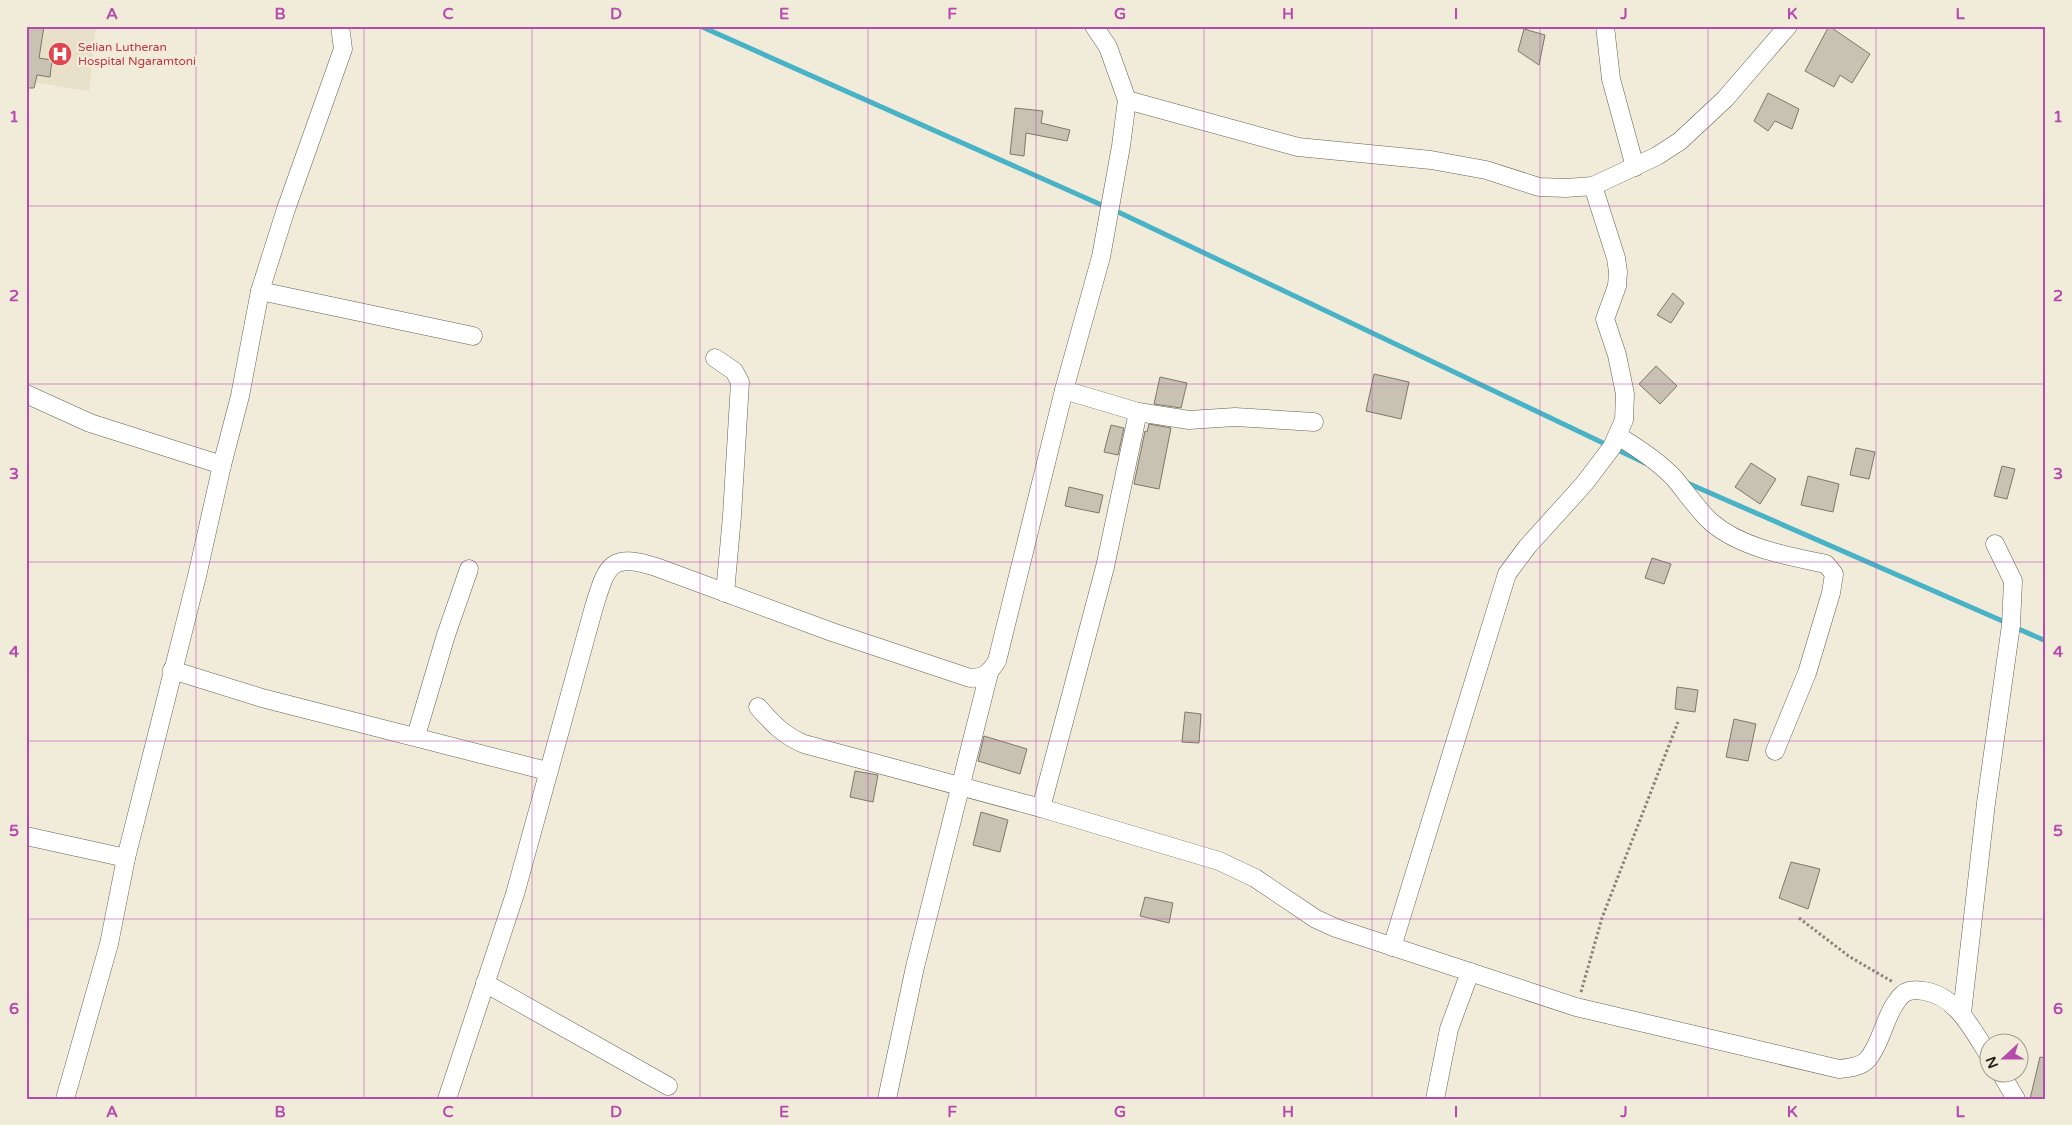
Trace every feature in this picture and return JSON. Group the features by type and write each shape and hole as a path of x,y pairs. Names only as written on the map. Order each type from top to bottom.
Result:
{"street":[{"path":"887,1099 915,967 989,673 1002,649 1064,390 1107,228 1127,100 1108,47 1094,26"},
{"path":"1605,26 1611,79 1635,167"},
{"path":"1127,100 1298,147 1431,160 1486,170 1539,187 1593,186 1657,156 1698,126 1725,99 1788,26"},
{"path":"65,1099 109,944 126,858 240,396 260,291 289,200 343,49 342,27"},
{"path":"1392,947 1507,574 1527,546 1584,484 1618,436 1626,407 1616,355 1604,319 1616,286 1618,272 1616,258 1593,186"},
{"path":"260,291 473,336"},
{"path":"715,358 734,371 740,382 732,516 724,593"},
{"path":"1064,390 1138,412 1189,420 1235,417 1314,422"},
{"path":"26,394 90,423 222,464"},
{"path":"1041,808 1105,567 1138,412"},
{"path":"1618,436 1645,452 1672,476 1712,522 1727,532 1745,541 1789,556 1826,564 1831,567 1834,574 1831,593 1807,673 1775,751"},
{"path":"1962,1013 1986,803 2011,625 2013,580 1995,544"},
{"path":"447,1099 515,894 547,770 594,608 605,574 612,566 622,561 633,560 970,678 979,678 989,673"},
{"path":"416,736 446,635 469,569"},
{"path":"172,670 262,698 547,770"},
{"path":"758,707 777,729 804,744 1041,808 1219,861 1255,878 1316,918 1356,935 1576,1007 1839,1069 1856,1067 1867,1061 1897,1000 1909,990 1932,992 1962,1013 1980,1041"},
{"path":"26,836 126,858"},
{"path":"1435,1099 1449,1029 1470,972"},
{"path":"485,983 668,1086"},
{"path":"2006,1082 2016,1099"}],"path":[{"path":"1576,1007 1602,918 1678,722"},
{"path":"1799,918 1850,957 1909,990"}],"shaded area":[{"name":"Selian Lutheran Hospital Ngaramtoni","path":"26,26 96,26 89,91 26,81"}],"building":[{"path":"26,26 44,26 39,58 52,60 50,77 37,75 34,88 26,88"},
{"path":"1829,26 1870,54 1852,83 1840,75 1834,87 1805,71"},
{"path":"1524,29 1545,35 1539,65 1518,51"},
{"path":"1768,93 1799,109 1792,129 1775,121 1768,131 1754,121"},
{"path":"1015,108 1043,111 1041,123 1070,130 1067,141 1026,133 1024,156 1010,154"},
{"path":"1673,293 1684,303 1671,323 1657,315"},
{"path":"1656,366 1677,386 1660,404 1639,384"},
{"path":"1374,374 1409,382 1401,419 1366,411"},
{"path":"1160,377 1187,383 1181,408 1154,404"},
{"path":"1149,424 1171,428 1159,489 1134,484 1145,431 1147,432"},
{"path":"1111,425 1124,428 1118,455 1104,452"},
{"path":"1856,448 1875,452 1869,479 1850,475"},
{"path":"1751,463 1776,479 1760,504 1735,487"},
{"path":"2002,466 2015,469 2007,499 1994,496"},
{"path":"1808,476 1839,484 1833,512 1801,505"},
{"path":"1069,487 1103,495 1099,513 1065,506"},
{"path":"1652,558 1671,564 1664,584 1645,578"},
{"path":"1677,687 1698,690 1695,712 1675,709"},
{"path":"1185,712 1201,714 1199,743 1182,742"},
{"path":"1734,719 1756,724 1748,761 1726,757"},
{"path":"984,736 1027,749 1020,774 978,761"},
{"path":"855,771 878,775 873,802 850,797"},
{"path":"981,812 1008,820 1000,852 973,845"},
{"path":"1791,862 1820,869 1808,909 1779,898"},
{"path":"1145,897 1173,903 1169,923 1140,916"},
{"path":"2040,1057 2046,1058 2044,1099 2030,1099"}],"waterway":[{"path":"700,26 1106,207"},
{"path":"1114,210 1645,463"},
{"path":"1685,482 2007,623"},
{"path":"2014,627 2046,641"}],"place":[{"name":"Selian Lutheran Hospital Ngaramtoni","path":"60,54"}]}
